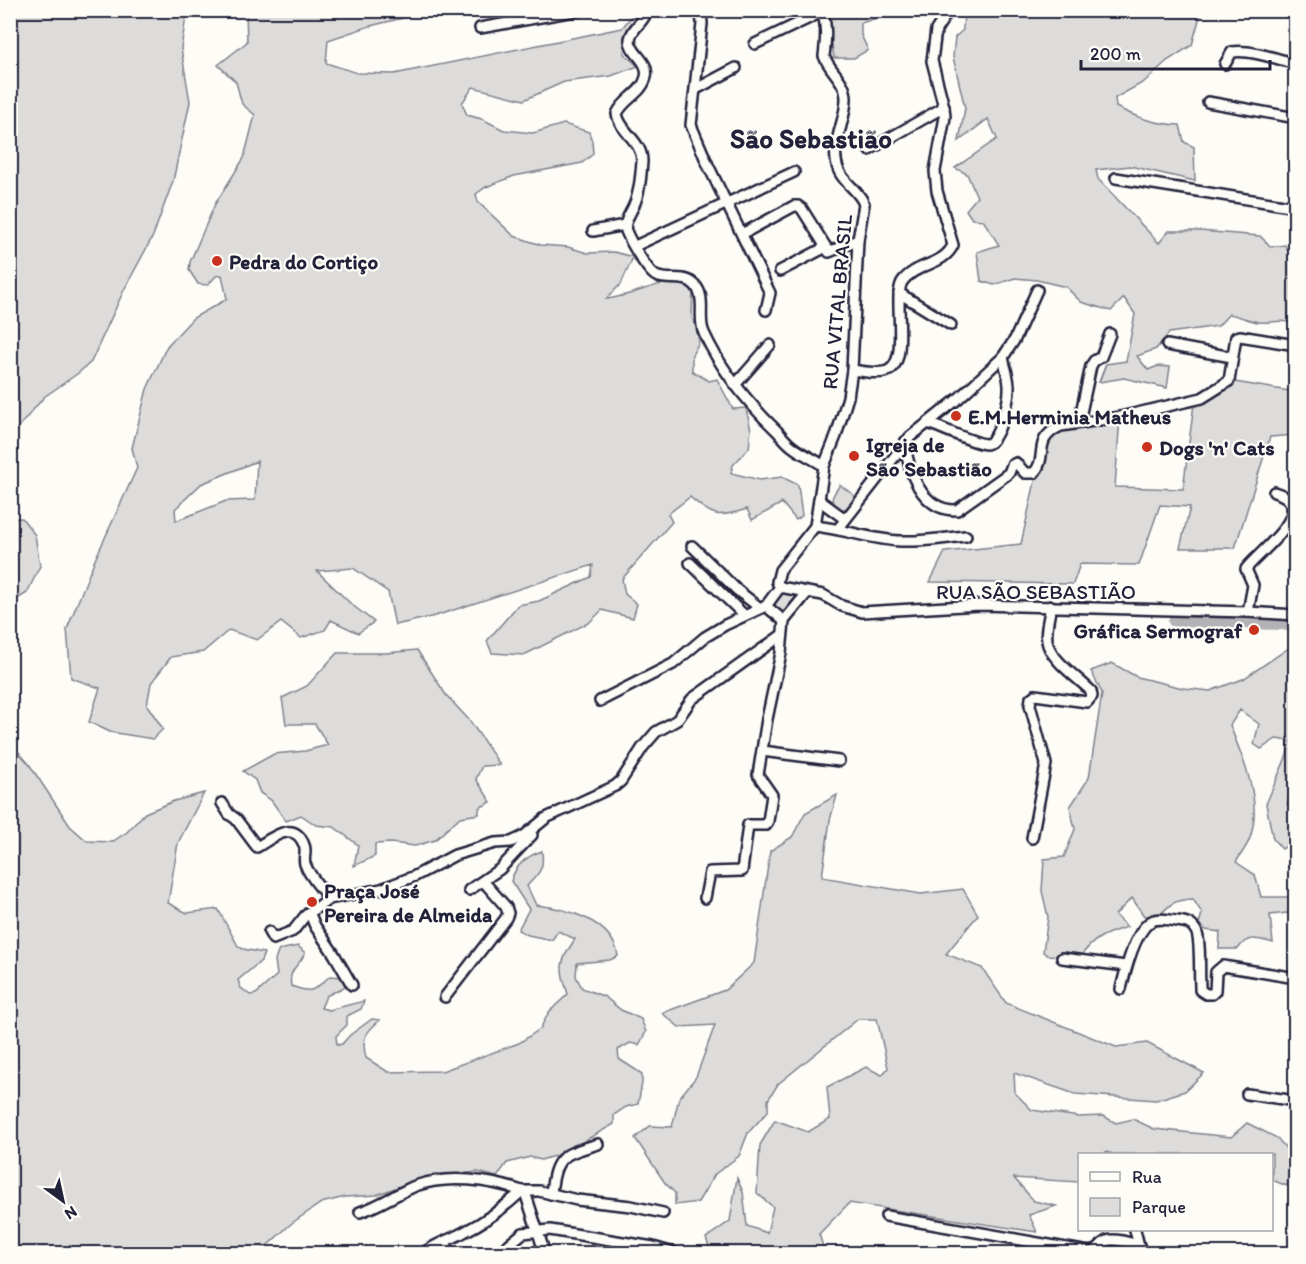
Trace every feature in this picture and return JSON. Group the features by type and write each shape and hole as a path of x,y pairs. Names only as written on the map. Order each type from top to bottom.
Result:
{"street":[{"path":"480,28 580,10"},
{"path":"637,10 640,24"},
{"path":"647,10 645,18 634,29 630,40 644,62 646,77 639,89 621,106 617,114 619,121 640,149 642,159 638,194 625,225 647,267 657,276 688,280 697,286 703,332 735,385 792,446 824,466"},
{"path":"701,10 696,89 691,125 770,293 766,310"},
{"path":"852,370 884,372 891,368 898,355 900,287 906,278 920,268 946,256 953,245 937,192 935,171 945,106 933,69 932,52 936,30 949,10"},
{"path":"755,44 822,11"},
{"name":"RUA VITAL BRASIL","path":"815,526 824,466 844,411 852,370 858,240 864,204 859,194 849,186 838,170 836,149 846,98 842,84 824,56 827,37 822,11"},
{"path":"1225,64 1232,52 1238,51 1296,64"},
{"path":"696,89 736,68"},
{"path":"1208,102 1296,118"},
{"path":"869,150 945,106"},
{"path":"635,246 728,205 794,172"},
{"path":"1116,178 1296,207"},
{"path":"742,234 798,206 827,249"},
{"path":"593,231 625,225"},
{"path":"780,271 827,249 858,240"},
{"path":"838,529 905,442 959,398 1003,357 1011,347 1037,290"},
{"path":"899,293 951,325"},
{"path":"1079,422 1091,366 1101,357 1110,334"},
{"path":"905,442 913,479 925,496 943,509 957,510 1009,473 1016,462 1025,473 1034,472 1038,468 1043,441 1047,435 1062,426 1120,417 1202,398 1229,381 1236,338 1240,336 1296,345"},
{"path":"735,385 770,345"},
{"path":"1167,345 1232,357"},
{"path":"928,423 976,441 986,444 990,442 999,429 1010,392 1003,357"},
{"path":"1248,612 1253,585 1246,569 1281,534 1292,510 1289,500 1274,492"},
{"path":"819,500 845,519"},
{"path":"600,700 673,664 705,637 763,607 780,587 777,582 780,570 815,526 903,542 966,536"},
{"path":"692,546 737,590 784,621"},
{"path":"690,563 744,615"},
{"name":"RUA SÃO SEBASTIÃO","path":"780,587 823,595 842,606 862,612 980,605 1295,613"},
{"path":"705,898 710,872 742,871 748,825 762,826 768,822 772,795 759,778 781,653 784,621 807,593"},
{"path":"1032,838 1046,769 1030,705 1031,698 1035,696 1087,702 1092,696 1091,691 1056,659 1047,644 1051,606"},
{"path":"268,932 273,939 293,931 309,912 329,898 381,889 415,876 455,855 495,843 511,842 524,836 546,818 615,786 656,732 677,720 692,699 782,634"},
{"path":"762,751 839,761"},
{"path":"222,803 256,846 281,832 296,834 304,846 305,864 329,898"},
{"path":"469,890 483,882 515,855 538,825"},
{"path":"445,997 508,913 506,907 483,882"},
{"path":"309,912 315,926 352,985"},
{"path":"1121,989 1126,966 1144,928 1154,920 1164,919 1188,923 1196,930 1200,990 1206,994 1212,994 1215,991 1216,972 1223,966 1296,978"},
{"path":"1062,958 1126,966"},
{"path":"1247,1094 1296,1101"},
{"path":"551,1194 553,1175 561,1159 572,1152 598,1144"},
{"path":"360,1212 390,1200 412,1187 435,1182 482,1180 524,1192 535,1190 663,1213"},
{"path":"524,1192 538,1231 542,1252"},
{"path":"422,1254 436,1244 499,1212 524,1192"},
{"path":"886,1216 1089,1252 1097,1250 1107,1240 1141,1250"},
{"path":"497,1254 523,1233 550,1230 653,1247 677,1254"},
{"path":"1135,1231 1141,1250"},
{"path":"445,1241 450,1254"}],"green space":[{"path":"11,10 187,11 181,48 190,102 173,181 153,236 124,290 91,362 44,397 11,436"},
{"path":"246,11 432,11 370,26 328,40 326,63 357,73 394,74 622,28 634,13 633,29 626,43 624,54 638,66 611,76 564,82 524,100 473,87 462,103 467,115 482,119 504,130 533,133 564,124 589,132 593,154 582,163 514,176 486,187 476,194 478,202 514,236 541,245 568,247 587,253 614,252 633,257 621,284 606,299 673,282 680,282 693,288 692,318 699,342 692,355 692,371 709,381 717,379 733,409 746,408 751,430 749,448 733,465 731,473 760,480 782,477 798,485 802,516 796,520 782,503 752,520 747,509 721,515 710,512 690,497 668,514 672,522 622,579 625,594 637,604 633,618 602,610 590,622 524,655 492,653 487,641 518,605 539,601 591,577 593,565 435,616 395,625 388,592 353,568 317,571 351,604 374,622 358,633 331,620 325,630 301,638 281,622 257,640 229,630 203,652 171,657 151,683 147,705 163,729 153,739 110,732 89,722 100,688 71,678 67,629 93,564 137,468 132,448 147,389 167,346 193,318 227,299 222,275 216,276 208,285 198,284 189,270 190,262 215,204 244,158 255,115 242,104 236,82 218,65 247,42","holes":["257,461 255,500 226,501 176,521 175,509 201,484"]},
{"path":"827,11 891,11 890,14 861,23 861,35 868,50 854,58 834,58"},
{"path":"964,11 1209,11 1200,16 1192,45 1167,61 1144,82 1115,98 1116,107 1132,114 1155,122 1180,125 1184,142 1194,147 1195,181 1130,166 1096,170 1098,179 1159,243 1169,231 1200,231 1260,236 1271,247 1285,245 1295,261 1292,287 1295,289 1295,341 1290,340 1293,323 1258,322 1229,314 1218,326 1169,333 1156,349 1137,356 1148,370 1158,366 1170,367 1167,388 1124,378 1099,382 1106,364 1126,361 1135,314 1124,298 1111,311 1081,302 1066,287 1037,280 1015,278 994,285 981,281 977,252 999,245 983,220 972,219 966,210 977,197 967,174 955,168 997,139 988,119 959,141 965,108 953,57 955,37 963,30"},
{"path":"1229,381 1295,392 1295,435 1270,437 1235,548 1180,548 1190,507 1160,505 1139,565 1080,564 1073,584 930,582 945,552 1021,544 1038,468 1053,430 1120,417 1115,487 1183,489 1194,404"},
{"path":"840,485 858,498 848,508 839,510 832,498"},
{"path":"22,518 35,535 40,566 27,593 11,603 11,519"},
{"path":"782,592 799,597 787,612 772,605"},
{"path":"1289,648 1295,650 1295,785 1287,804 1295,811 1295,840 1282,849 1273,839 1266,804 1287,755 1289,741 1276,739 1261,749 1254,744 1259,724 1240,710 1230,725 1250,780 1254,809 1250,838 1236,862 1255,875 1261,897 1295,897 1295,918 1287,913 1270,915 1273,943 1249,939 1238,949 1219,949 1220,932 1206,930 1199,924 1202,913 1193,899 1174,903 1160,915 1144,916 1132,898 1115,915 1127,927 1100,938 1090,945 1080,957 1047,955 1043,952 1048,917 1042,891 1044,859 1064,857 1075,829 1070,807 1089,778 1102,693 1091,671 1112,663 1137,677 1183,688 1210,691 1243,679"},
{"path":"417,650 446,695 470,721 500,765 482,766 476,779 491,802 479,808 479,814 460,817 435,840 415,846 375,844 375,856 354,866 358,845 334,827 316,825 301,815 286,821 271,800 260,793 255,780 243,771 274,754 305,751 328,745 315,724 286,724 282,698 307,686 337,653 386,653"},
{"path":"10,742 29,764 70,826 87,841 112,842 127,832 145,813 174,801 204,793 178,843 168,903 187,913 218,909 238,946 264,953 261,961 238,980 241,988 250,995 256,994 277,975 275,960 279,950 298,946 305,953 291,975 291,986 312,990 330,976 342,977 348,985 326,996 321,1008 329,1010 364,1001 361,1009 347,1016 347,1025 336,1036 337,1045 342,1044 372,1019 380,1020 364,1041 366,1058 388,1072 442,1071 519,1043 540,1029 549,1012 568,994 562,965 575,939 558,931 552,940 528,935 518,930 529,909 511,881 522,862 542,851 540,870 527,886 536,905 561,909 586,918 598,925 614,944 618,956 610,960 577,963 576,976 582,988 605,997 621,1010 641,1019 646,1032 639,1045 630,1043 618,1050 619,1059 642,1074 638,1104 626,1107 614,1115 614,1124 561,1154 541,1160 530,1157 507,1163 497,1177 478,1172 425,1177 376,1195 345,1197 321,1203 292,1223 259,1253 11,1253"},
{"path":"837,795 830,820 822,877 921,894 963,889 978,915 946,954 982,968 1006,1003 1116,1047 1147,1043 1204,1073 1185,1091 1156,1100 1075,1094 1014,1073 1015,1093 1032,1110 1079,1117 1103,1116 1116,1123 1133,1119 1154,1129 1231,1137 1247,1123 1277,1138 1293,1156 1287,1186 1273,1180 1273,1153 1078,1153 1078,1182 1014,1178 1034,1201 1056,1206 1029,1215 1037,1232 849,1203 819,1234 825,1253 711,1253 706,1238 730,1221 737,1178 743,1192 747,1226 767,1233 773,1207 757,1193 760,1145 775,1120 808,1132 830,1119 827,1087 866,1067 882,1075 888,1068 877,1019 858,1019 778,1084 768,1100 768,1111 748,1133 739,1156 715,1174 698,1202 675,1205 675,1193 665,1183 635,1138 650,1126 672,1127 679,1098 696,1077 715,1025 679,1027 662,1013 725,990 754,963 770,851 792,837 805,813"}],"waterway":[{"path":"1174,621 1282,624 1296,627"}],"place":[{"name":"Pedra do Cortiço","path":"217,261"},
{"name":"E.M.Herminia Matheus","path":"956,416"},
{"name":"Dogs 'n' Cats","path":"1147,447"},
{"name":"Igreja de São Sebastião","path":"854,456"},
{"name":"Gráfica Sermograf","path":"1254,630"},
{"name":"Praça José Pereira de Almeida","path":"312,902"}],"district":[{"name":"São Sebastião","path":"811,138"}]}
